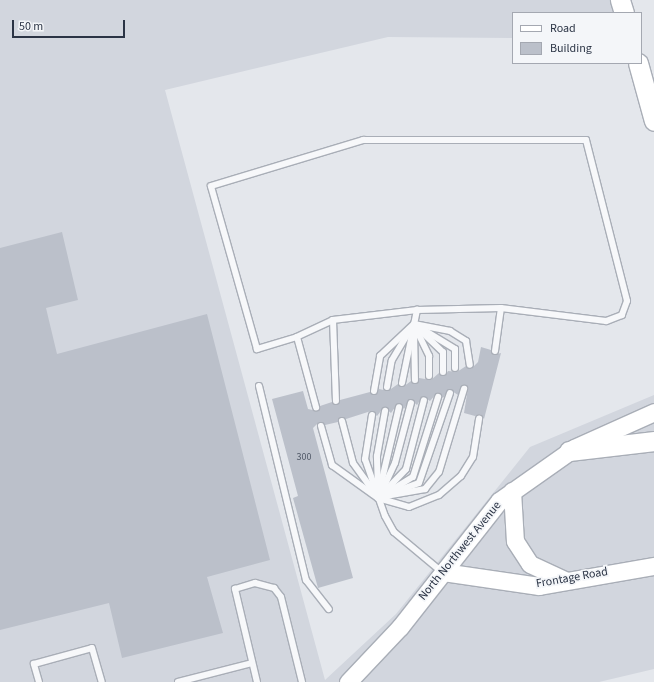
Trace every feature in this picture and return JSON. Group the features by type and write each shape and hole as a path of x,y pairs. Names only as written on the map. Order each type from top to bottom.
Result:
{"main road":[{"path":"620,0 624,12"},
{"path":"638,64 654,121"},
{"path":"570,451 654,441"}],"street":[{"name":"North Northwest Avenue","path":"348,682 400,627 478,525 512,491 570,451 654,412"},
{"path":"512,491 516,541 530,564 566,580"},
{"name":"Frontage Road","path":"443,572 539,586 566,580 654,566"}],"lane":[{"path":"363,140 586,140 627,301 622,315 606,321 501,308 417,310 333,320 297,337 257,349 211,186 363,140"},
{"path":"495,351 501,308"},
{"path":"402,383 417,310"},
{"path":"333,320 336,401"},
{"path":"414,324 450,331 466,342 470,364"},
{"path":"414,324 456,349 456,368"},
{"path":"414,324 443,352 443,372"},
{"path":"414,324 429,356 428,376"},
{"path":"414,324 415,380"},
{"path":"387,387 392,360 414,324"},
{"path":"374,391 380,356 414,324"},
{"path":"297,337 316,407"},
{"path":"259,386 306,580 329,609"},
{"path":"378,498 425,490 439,472 464,389"},
{"path":"378,498 419,484 450,393"},
{"path":"378,498 413,477 438,396"},
{"path":"378,498 406,469 424,400"},
{"path":"378,498 396,463 411,404"},
{"path":"378,498 398,407"},
{"path":"378,498 377,456 385,411"},
{"path":"372,415 365,459 378,498 394,532 443,572"},
{"path":"321,426 332,465 378,498 409,507 439,496 461,476 473,457 479,418"},
{"path":"342,421 353,462 378,498"},
{"path":"257,682 235,589 255,583 274,588 281,597 302,682"},
{"path":"38,682 34,664 92,648 102,682"},
{"path":"178,682 252,662"}],"shaded area":[{"path":"0,0 621,0 624,12 512,12 512,38 388,37 165,90 325,680 396,614 530,447 654,395 654,669 599,682 0,682"}],"building":[{"path":"62,232 78,300 46,308 57,354 207,314 270,560 207,577 223,633 122,658 109,603 0,630 0,248"},
{"path":"481,347 491,350 494,355 501,353 484,419 480,414 475,416 464,413 468,388 463,385 458,395 449,389 443,398 437,393 430,401 423,396 417,405 410,399 404,409 398,403 391,413 384,407 377,416 371,411 346,419 340,417 338,422 325,425 319,422 313,428 353,578 318,588 293,498 298,496 272,399 303,391 308,409 317,411 320,406 332,402 337,405 340,400 370,392 375,395 379,389 388,391 398,384 403,387 411,381 415,384 419,378 431,380 439,373 445,376 448,371 457,372 466,366 471,369 478,362"}]}
